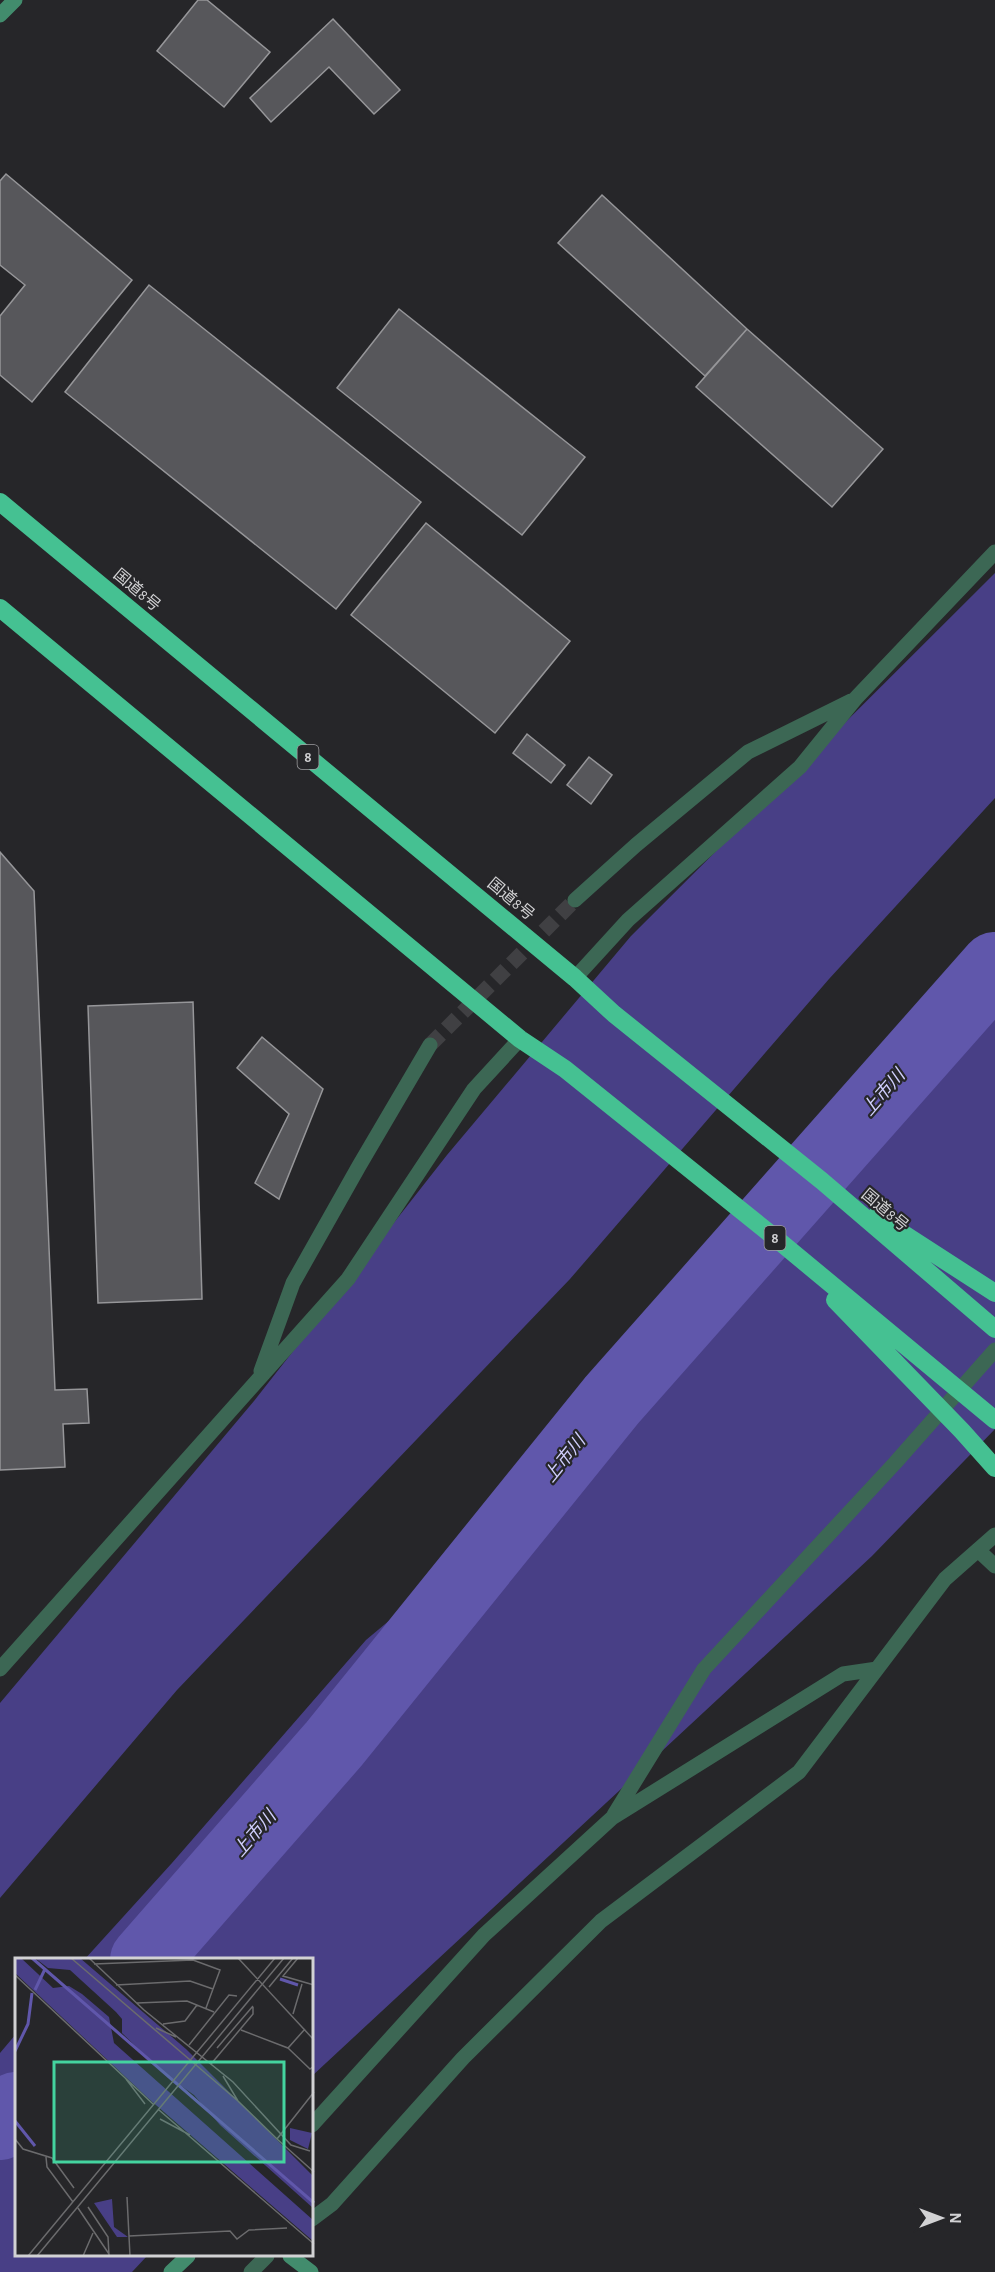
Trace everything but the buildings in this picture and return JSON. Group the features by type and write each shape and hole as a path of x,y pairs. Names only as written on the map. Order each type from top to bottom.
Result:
{"highway":[{"name":"国道8号","path":"0,502 575,978 614,1014 822,1181 995,1329"},
{"name":"8","path":"0,608 520,1039 565,1070 773,1236 989,1414"},
{"name":"8","path":"822,1181 995,1293"},
{"name":"8","path":"773,1236 995,1468"}],"street":[{"path":"0,15 15,0"},
{"path":"575,978 628,920 800,767 856,698 995,552"},
{"path":"575,900 636,845 748,752 856,698"},
{"path":"0,1669 348,1279 474,1089 520,1039"},
{"path":"258,1380 292,1283 430,1045"},
{"path":"612,1818 704,1669 895,1463 995,1350"},
{"path":"314,2218 332,2204 463,2058 601,1921 799,1772 945,1579 995,1535"},
{"path":"979,1551 995,1566"},
{"path":"314,2123 484,1935 612,1818 843,1674 877,1669"},
{"path":"171,2272 187,2257"},
{"path":"250,2272 266,2257"},
{"path":"291,2257 311,2272"}],"shaded area":[{"path":"995,573 995,798 829,979 570,1279 177,1690 0,1898 0,1703 254,1401 447,1155 631,936"},
{"path":"995,959 995,1429 872,1556 314,2074 314,1958 86,1958 172,1863 366,1640 671,1385 881,1074"},
{"path":"15,2035 15,2257 146,2257 132,2272 0,2272 0,2053"}],"waterway":[{"name":"上市川","path":"147,1958 334,1744 612,1400 995,967"},
{"name":"上市川","path":"0,2125 15,2108"}],"tunnel":[{"path":"430,1045 575,900"}]}
